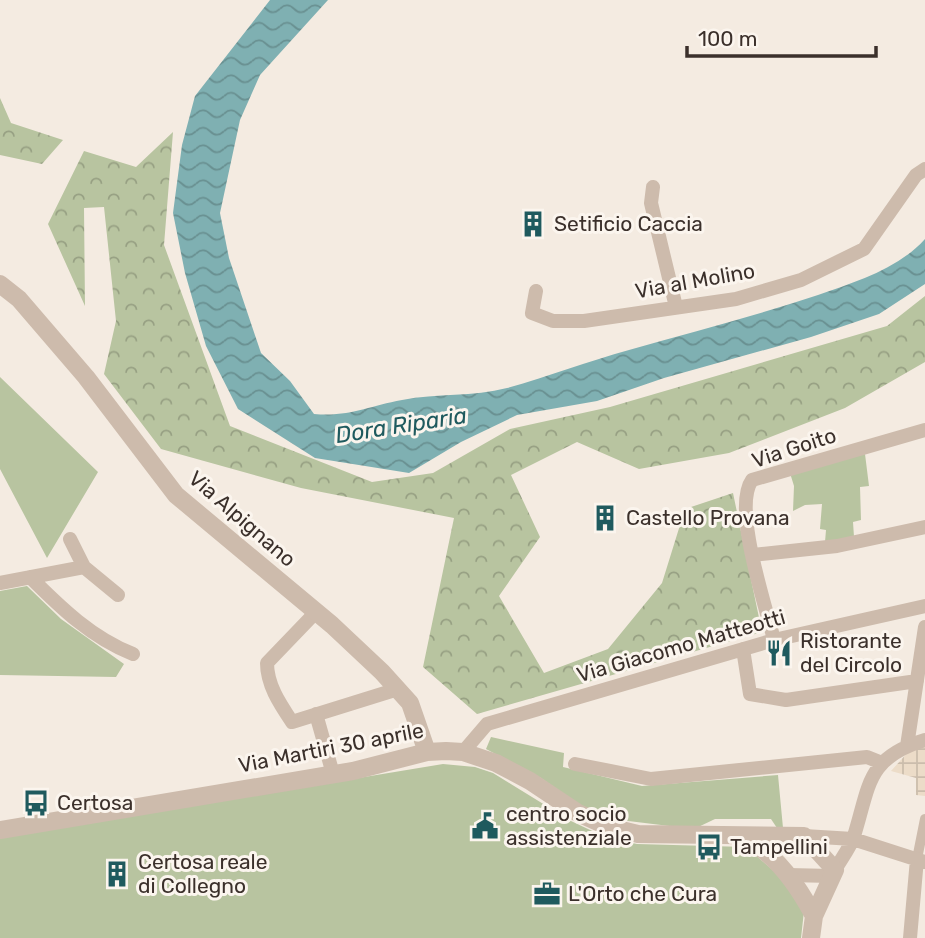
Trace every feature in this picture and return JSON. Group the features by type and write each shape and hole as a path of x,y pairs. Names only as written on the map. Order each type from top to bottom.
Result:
{"street":[{"name":"Via al Molino","path":"536,291 532,313 553,321 584,321 736,299 801,280 864,249 916,175 925,169"},
{"path":"653,187 651,203 676,307"},
{"name":"Via Alpignano","path":"0,284 19,299 86,377 176,495 316,612 398,689 410,703 427,752"},
{"name":"Via Goito","path":"774,640 747,532 745,500 752,480 925,430"},
{"path":"753,555 837,545 925,527"},
{"path":"70,539 84,567 118,595"},
{"path":"0,583 84,567"},
{"path":"30,577 59,607 92,633 110,645 133,654"},
{"name":"Via Giacomo Matteotti","path":"463,752 487,724 774,640 925,606"},
{"path":"316,612 267,663 267,672 277,700 292,722 398,689"},
{"path":"907,746 920,676 925,627"},
{"path":"743,649 750,694 786,700 920,676"},
{"path":"316,714 333,774"},
{"path":"811,938 814,916 833,873 853,839 871,778 882,763 907,746 925,740"},
{"name":"Via Martiri 30 aprile","path":"0,830 333,774 427,752 463,752 496,763 530,781 578,813 609,827 638,834 853,839 921,861"},
{"path":"575,764 651,779 867,757 882,763"},
{"path":"910,938 925,819"},
{"name":"Via Martiri 30 aprile","path":"737,836 762,849 788,875 814,916"},
{"path":"804,836 833,873"},
{"path":"788,875 833,873"}],"green space":[{"path":"0,98 11,123 63,140 42,164 0,155"},
{"path":"173,132 164,245 230,426 372,482 433,473 510,429 610,407 887,326 925,296 925,362 845,408 729,453 639,469 577,442 511,475 540,537 499,596 544,673 608,649 662,583 685,509 733,493 762,632 477,714 423,667 454,518 301,488 161,449 104,374 116,321 104,207 84,208 85,306 48,224 84,151 136,167"},
{"path":"0,377 98,472 47,558 0,469"},
{"path":"865,454 869,486 860,487 861,520 853,522 854,537 825,542 826,530 820,529 822,504 805,505 793,511 794,486 790,473"},
{"path":"27,586 61,619 124,664 116,677 0,675 0,591"},
{"path":"491,737 564,753 563,767 642,786 778,775 783,828 777,828 771,819 715,819 694,829 612,819 578,804 541,778 486,749"},
{"path":"443,764 475,767 493,773 571,821 605,837 637,844 746,847 782,878 804,911 801,938 0,938 0,837"}],"shaded area":[{"path":"925,746 925,796 916,795 916,778 891,771 909,751"}],"water":[{"name":"Dora Riparia","path":"270,0 328,0 260,75 240,120 220,213 229,258 261,353 290,381 314,414 339,414 415,398 481,393 507,388 847,285 902,259 925,239 925,284 879,314 811,337 664,378 597,401 517,415 461,442 409,473 315,458 238,409 206,346 185,273 173,213 182,145 195,96"}],"place":[{"name":"Setificio Caccia","path":"533,224"},
{"name":"Castello Provana","path":"605,518"},
{"name":"Ristorante del Circolo","path":"779,653"},
{"name":"Certosa","path":"36,803"},
{"name":"centro socio assistenziale","path":"485,826"},
{"name":"Tampellini","path":"709,847"},
{"name":"Certosa reale di Collegno","path":"117,874"},
{"name":"L'Orto che Cura","path":"547,894"}]}
